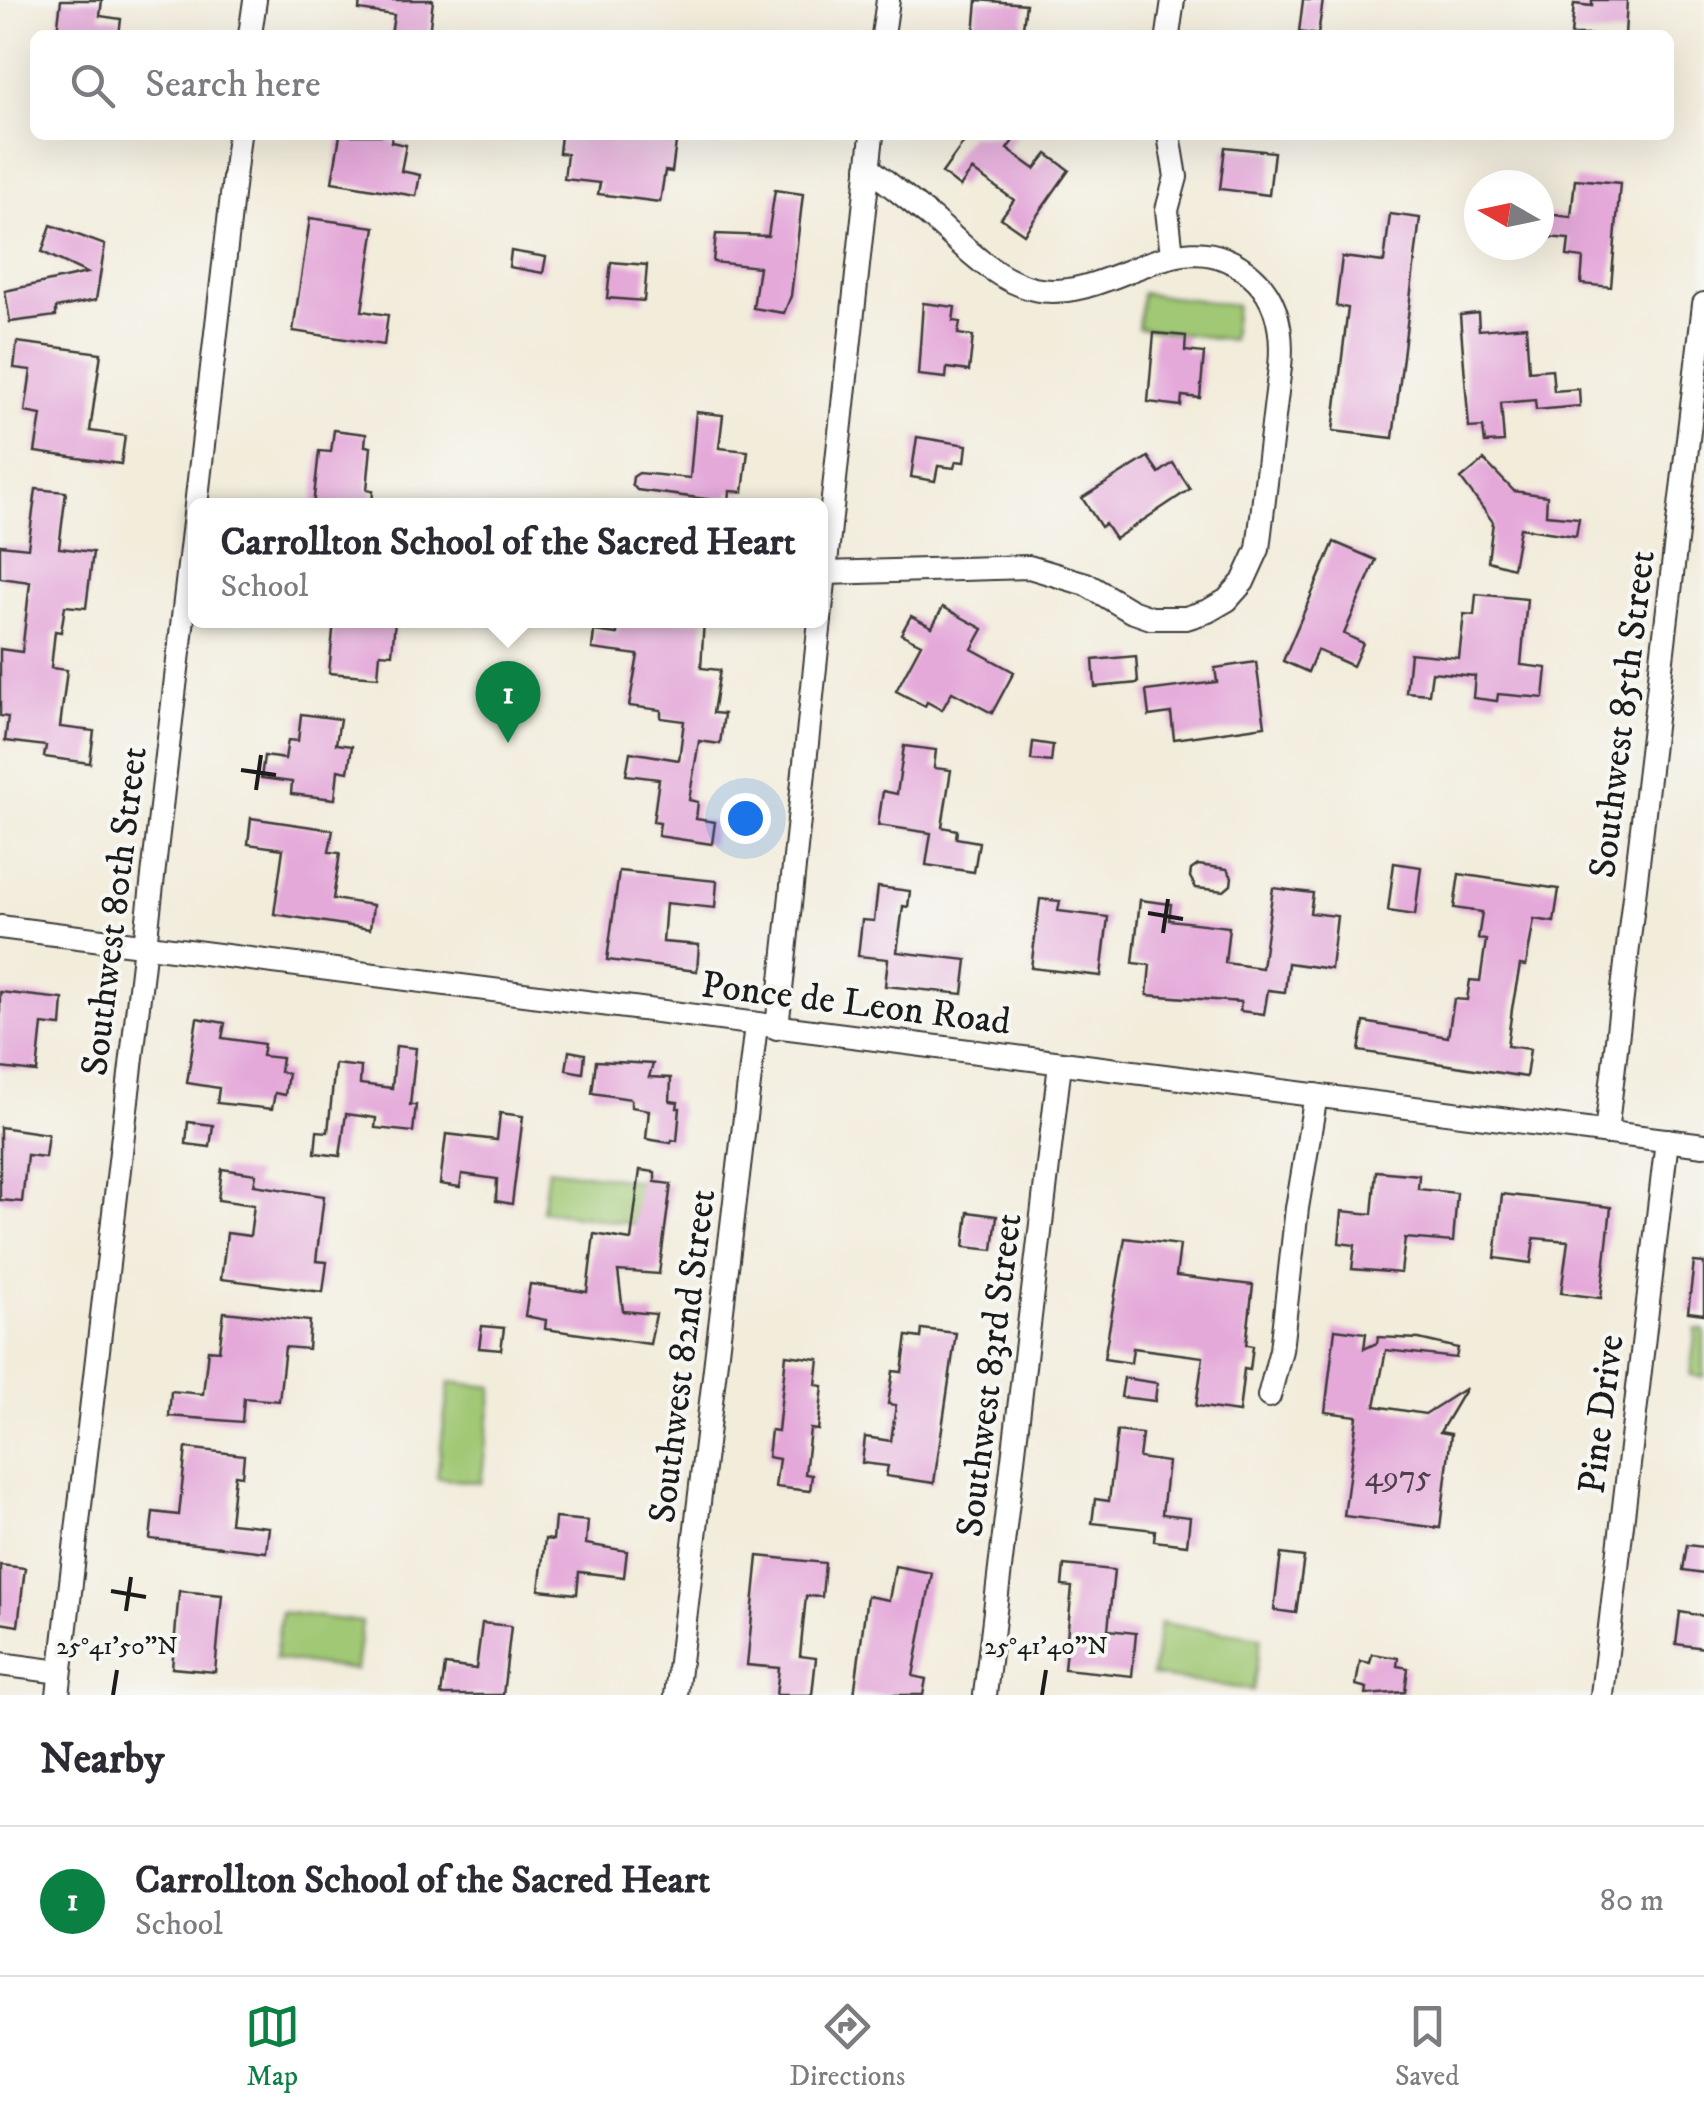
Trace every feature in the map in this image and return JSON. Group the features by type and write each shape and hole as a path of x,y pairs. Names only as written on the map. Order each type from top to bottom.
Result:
{"street":[{"path":"251,30 254,0"},
{"path":"885,30 888,0"},
{"path":"1169,30 1173,0"},
{"name":"Southwest 80th Street","path":"197,498 238,140"},
{"name":"Southwest 82nd Street","path":"828,553 871,140"},
{"path":"1170,140 1176,177 1167,210 1172,255"},
{"path":"828,572 1029,566 1086,584 1142,616 1162,620 1198,615 1227,600 1254,561 1261,536 1282,352 1280,327 1270,300 1256,280 1230,262 1200,254 1172,255 1082,288 1055,291 1026,287 979,260 868,167"},
{"name":"Southwest 85th Street","path":"1606,1133 1704,304"},
{"name":"Southwest 80th Street","path":"59,1683 188,575"},
{"name":"Southwest 82nd Street","path":"676,1695 819,628"},
{"name":"Ponce de Leon Road","path":"0,927 1704,1145"},
{"name":"Southwest 83rd Street","path":"984,1695 1060,1064"},
{"path":"1270,1396 1281,1350 1297,1208 1316,1095"},
{"name":"Pine Drive","path":"1602,1695 1667,1140"},
{"path":"0,1664 59,1683"}],"green space":[{"path":"1142,293 1236,305 1232,340 1138,328"},
{"path":"548,1169 640,1181 634,1224 542,1211"},
{"path":"1696,1329 1704,1330 1704,1377 1690,1375"},
{"path":"449,1382 493,1387 481,1483 437,1478"},
{"path":"281,1612 362,1622 356,1670 275,1659"},
{"path":"1160,1623 1261,1637 1253,1690 1152,1676"}],"building":[{"path":"61,0 102,0 100,16 121,19 120,30 57,30"},
{"path":"360,0 433,0 430,30 392,30 394,15 359,10"},
{"path":"977,0 1026,4 1023,30 974,30"},
{"path":"1303,0 1323,0 1319,30 1299,30"},
{"path":"1592,0 1627,0 1625,30 1571,30 1574,4 1592,6"},
{"path":"339,140 391,140 406,145 401,171 420,175 416,196 332,182"},
{"path":"560,140 676,140 672,172 665,171 660,202 598,194 600,183 564,179 567,154 559,153"},
{"path":"965,140 1013,140 1007,149 1035,169 1047,154 1069,170 1024,234 1001,218 1014,200 972,170 960,187 942,173"},
{"path":"1225,147 1274,152 1269,195 1220,189"},
{"path":"1575,179 1620,183 1611,287 1581,284 1583,258 1567,256 1569,239 1554,238 1554,215 1571,217"},
{"path":"775,190 803,194 791,296 784,313 753,308 759,267 713,262 716,234 768,236"},
{"path":"1390,214 1420,218 1393,438 1333,431 1348,308 1336,306 1342,257 1384,262"},
{"path":"310,218 375,227 362,311 388,315 384,345 293,331"},
{"path":"51,225 105,245 96,300 56,308 56,316 10,322 5,291 87,273 42,252"},
{"path":"511,251 546,257 543,273 509,267"},
{"path":"611,262 647,265 644,301 607,298"},
{"path":"923,303 955,307 953,321 960,322 958,334 973,336 969,371 947,368 946,378 918,375"},
{"path":"1478,313 1479,330 1526,326 1529,371 1552,369 1554,391 1579,389 1580,406 1536,410 1535,400 1501,403 1504,442 1485,443 1483,427 1469,428 1460,315"},
{"path":"1154,333 1186,336 1185,351 1204,353 1200,398 1182,396 1181,406 1148,402"},
{"path":"17,342 101,353 90,431 125,436 121,464 35,452 41,415 25,412 31,370 14,368"},
{"path":"696,412 723,415 719,448 748,451 743,492 730,491 729,498 698,498 637,490 632,484 639,473 690,478"},
{"path":"334,430 366,434 365,446 371,447 367,490 373,491 373,498 314,498 319,451 331,452"},
{"path":"917,437 967,445 965,462 956,461 954,468 938,466 935,481 911,477"},
{"path":"1148,457 1159,473 1173,463 1190,489 1115,539 1105,524 1101,527 1082,498"},
{"path":"1484,460 1514,491 1547,496 1546,515 1579,518 1576,536 1520,528 1513,568 1488,561 1493,522 1461,479"},
{"path":"36,489 66,492 59,548 93,552 86,608 65,606 61,632 55,631 51,668 67,670 60,727 94,731 90,763 44,757 46,746 5,741 8,717 0,716 0,649 22,652 30,582 0,578 0,545 28,548"},
{"path":"1334,542 1376,560 1344,634 1363,643 1353,666 1317,650 1308,672 1283,661"},
{"path":"1476,594 1527,599 1521,665 1547,668 1544,698 1498,694 1497,701 1473,698 1475,676 1432,672 1429,694 1406,692 1410,653 1459,658 1464,614 1474,615"},
{"path":"943,607 983,629 972,649 1014,672 992,713 952,692 942,710 896,691 921,644 901,634 911,616 932,627"},
{"path":"333,628 394,628 392,654 380,653 378,677 329,673"},
{"path":"617,628 704,628 701,668 720,670 713,713 724,714 720,744 699,741 689,800 698,802 696,819 715,822 712,844 658,836 660,823 653,822 659,779 626,775 630,752 679,760 684,721 661,718 661,710 629,706 638,655 592,649 594,631 617,634"},
{"path":"1136,656 1138,683 1095,687 1093,660"},
{"path":"1256,662 1265,726 1174,739 1171,713 1149,716 1146,691 1217,682 1215,668"},
{"path":"301,714 340,719 336,744 352,746 348,772 338,770 335,799 291,794 292,782 261,778 264,756 285,759 288,740 298,741"},
{"path":"1033,742 1053,745 1051,762 1031,760"},
{"path":"904,746 936,750 934,768 951,770 942,827 957,830 956,838 979,842 974,872 926,865 931,833 878,825 883,791 897,794"},
{"path":"251,818 333,830 329,852 340,853 333,899 373,905 370,929 274,914 283,849 248,844"},
{"path":"1394,863 1421,867 1415,915 1388,911"},
{"path":"1198,865 1227,869 1231,885 1224,891 1196,888 1190,877 1191,870"},
{"path":"619,871 717,881 715,908 666,903 663,942 699,945 697,971 607,960"},
{"path":"1459,874 1559,889 1554,922 1534,919 1526,966 1520,965 1512,1009 1507,1046 1530,1049 1526,1077 1359,1051 1364,1022 1448,1037 1454,999 1467,1000 1470,980 1480,981 1486,940 1478,939 1482,912 1454,908"},
{"path":"878,887 910,891 908,907 903,906 897,952 967,960 963,994 885,986 888,959 858,956 862,920 874,921"},
{"path":"1273,888 1313,893 1310,913 1337,916 1331,969 1288,963 1285,992 1268,990 1264,1014 1240,1011 1241,1002 1147,995 1150,965 1133,963 1140,900 1171,904 1169,920 1229,927 1225,963 1262,968"},
{"path":"1040,899 1060,901 1058,911 1108,917 1101,976 1031,968"},
{"path":"0,992 63,999 61,1026 42,1024 37,1072 0,1068"},
{"path":"197,1018 225,1023 222,1038 264,1044 262,1056 282,1058 280,1072 288,1073 285,1095 275,1093 272,1109 217,1103 219,1088 187,1083"},
{"path":"396,1046 416,1048 410,1105 416,1105 413,1132 375,1128 376,1118 346,1114 340,1156 315,1153 317,1131 328,1132 335,1064 361,1067 360,1084 392,1088"},
{"path":"569,1051 585,1054 583,1073 566,1070"},
{"path":"596,1061 653,1064 649,1077 671,1078 670,1101 678,1102 680,1108 677,1141 646,1139 649,1110 631,1107 631,1099 592,1093"},
{"path":"500,1113 523,1116 512,1204 496,1201 497,1179 462,1174 460,1187 440,1184 446,1134 497,1140"},
{"path":"188,1122 213,1125 210,1147 186,1144"},
{"path":"0,1127 48,1134 45,1157 27,1155 22,1202 0,1200"},
{"path":"222,1169 256,1174 254,1185 324,1196 316,1261 327,1262 323,1292 221,1279 227,1233 250,1236 254,1205 218,1200"},
{"path":"640,1170 655,1172 655,1182 671,1184 659,1274 618,1271 623,1311 656,1314 650,1344 545,1329 546,1320 525,1316 530,1284 587,1292 594,1234 631,1240"},
{"path":"1376,1171 1419,1175 1418,1189 1457,1193 1453,1242 1405,1238 1401,1273 1352,1269 1355,1245 1339,1243 1342,1211 1372,1214"},
{"path":"1502,1194 1611,1207 1601,1298 1561,1293 1568,1241 1534,1238 1531,1263 1495,1258"},
{"path":"968,1212 997,1216 993,1250 964,1247"},
{"path":"1125,1238 1180,1245 1176,1276 1253,1285 1246,1345 1253,1346 1250,1370 1244,1369 1239,1412 1196,1406 1203,1357 1133,1348 1131,1363 1104,1359"},
{"path":"1694,1262 1704,1263 1704,1314 1688,1312"},
{"path":"224,1312 310,1321 308,1349 285,1347 279,1401 244,1398 242,1422 169,1416 171,1391 203,1394 208,1350 219,1351"},
{"path":"482,1326 504,1328 501,1350 479,1348"},
{"path":"922,1329 956,1333 934,1483 886,1476 888,1466 862,1463 865,1437 891,1441 896,1405 888,1404 893,1371 902,1372 907,1336 921,1338"},
{"path":"1335,1329 1366,1333 1364,1349 1377,1343 1378,1337 1419,1339 1458,1348 1456,1358 1386,1350 1375,1406 1425,1414 1466,1388 1440,1432 1451,1434 1440,1528 1344,1516 1357,1416 1325,1412"},
{"path":"786,1355 819,1359 816,1385 823,1386 818,1430 810,1429 805,1474 812,1475 810,1491 775,1487 779,1459 768,1457 771,1430 778,1431"},
{"path":"1124,1378 1157,1383 1155,1401 1121,1397"},
{"path":"1117,1431 1142,1434 1139,1458 1168,1462 1162,1514 1190,1517 1187,1545 1154,1541 1155,1530 1092,1523 1095,1499 1109,1501"},
{"path":"186,1448 244,1455 242,1476 235,1475 230,1523 269,1527 266,1552 150,1539 153,1512 179,1515"},
{"path":"555,1518 588,1521 586,1544 627,1551 624,1577 579,1572 577,1594 539,1590 545,1539 553,1540"},
{"path":"1687,1545 1704,1547 1704,1573 1683,1570"},
{"path":"1281,1554 1304,1557 1296,1613 1274,1610"},
{"path":"758,1556 825,1563 822,1597 806,1596 800,1656 816,1658 812,1695 776,1695 779,1668 747,1665"},
{"path":"0,1565 25,1568 18,1626 0,1623"},
{"path":"1064,1565 1114,1570 1108,1630 1136,1633 1132,1676 1064,1669 1072,1587 1062,1586"},
{"path":"895,1566 932,1573 913,1676 926,1679 923,1695 854,1695 867,1596 889,1600"},
{"path":"179,1591 222,1595 215,1672 172,1668"},
{"path":"1680,1612 1704,1616 1704,1648 1676,1644"},
{"path":"482,1623 511,1626 503,1695 441,1695 445,1665 476,1669"},
{"path":"1372,1654 1398,1658 1397,1666 1408,1668 1405,1692 1366,1695 1367,1688 1356,1685 1360,1661 1370,1663"}],"place":[{"name":"Carrollton School of the Sacred Heart","path":"508,743"}]}
